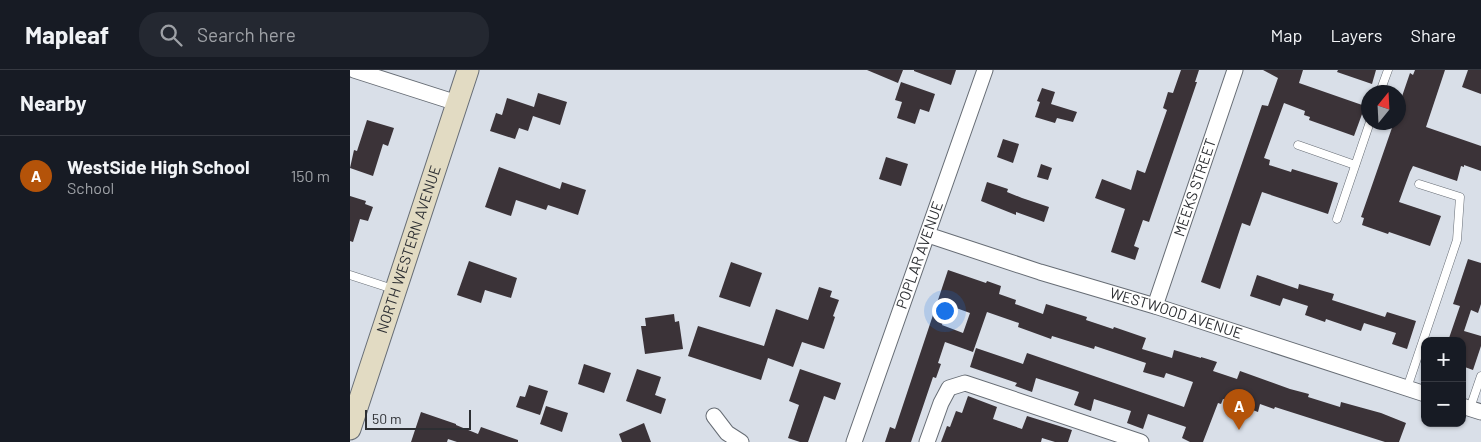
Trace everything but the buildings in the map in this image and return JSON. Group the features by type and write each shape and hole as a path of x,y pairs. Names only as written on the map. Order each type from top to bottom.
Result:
{"main road":[{"name":"NORTH WESTERN AVENUE","path":"350,429 468,70"}],"street":[{"path":"354,70 457,103"},
{"name":"POPLAR AVENUE","path":"854,442 985,70"},
{"name":"MEEKS STREET","path":"1155,306 1235,70"},
{"name":"WESTWOOD AVENUE","path":"928,235 1040,272 1155,306 1421,393"},
{"path":"927,442 941,403 949,388 965,383 1141,442"},
{"path":"714,416 727,433 741,442"}],"lane":[{"path":"1383,85 1388,70"},
{"path":"1337,219 1367,130"},
{"path":"1298,145 1355,165"},
{"path":"1407,388 1457,240 1460,197 1420,184"},
{"path":"350,275 396,290"},
{"path":"1471,409 1481,376"}],"place":[{"name":"WestSide High School","path":"1239,430"}]}
